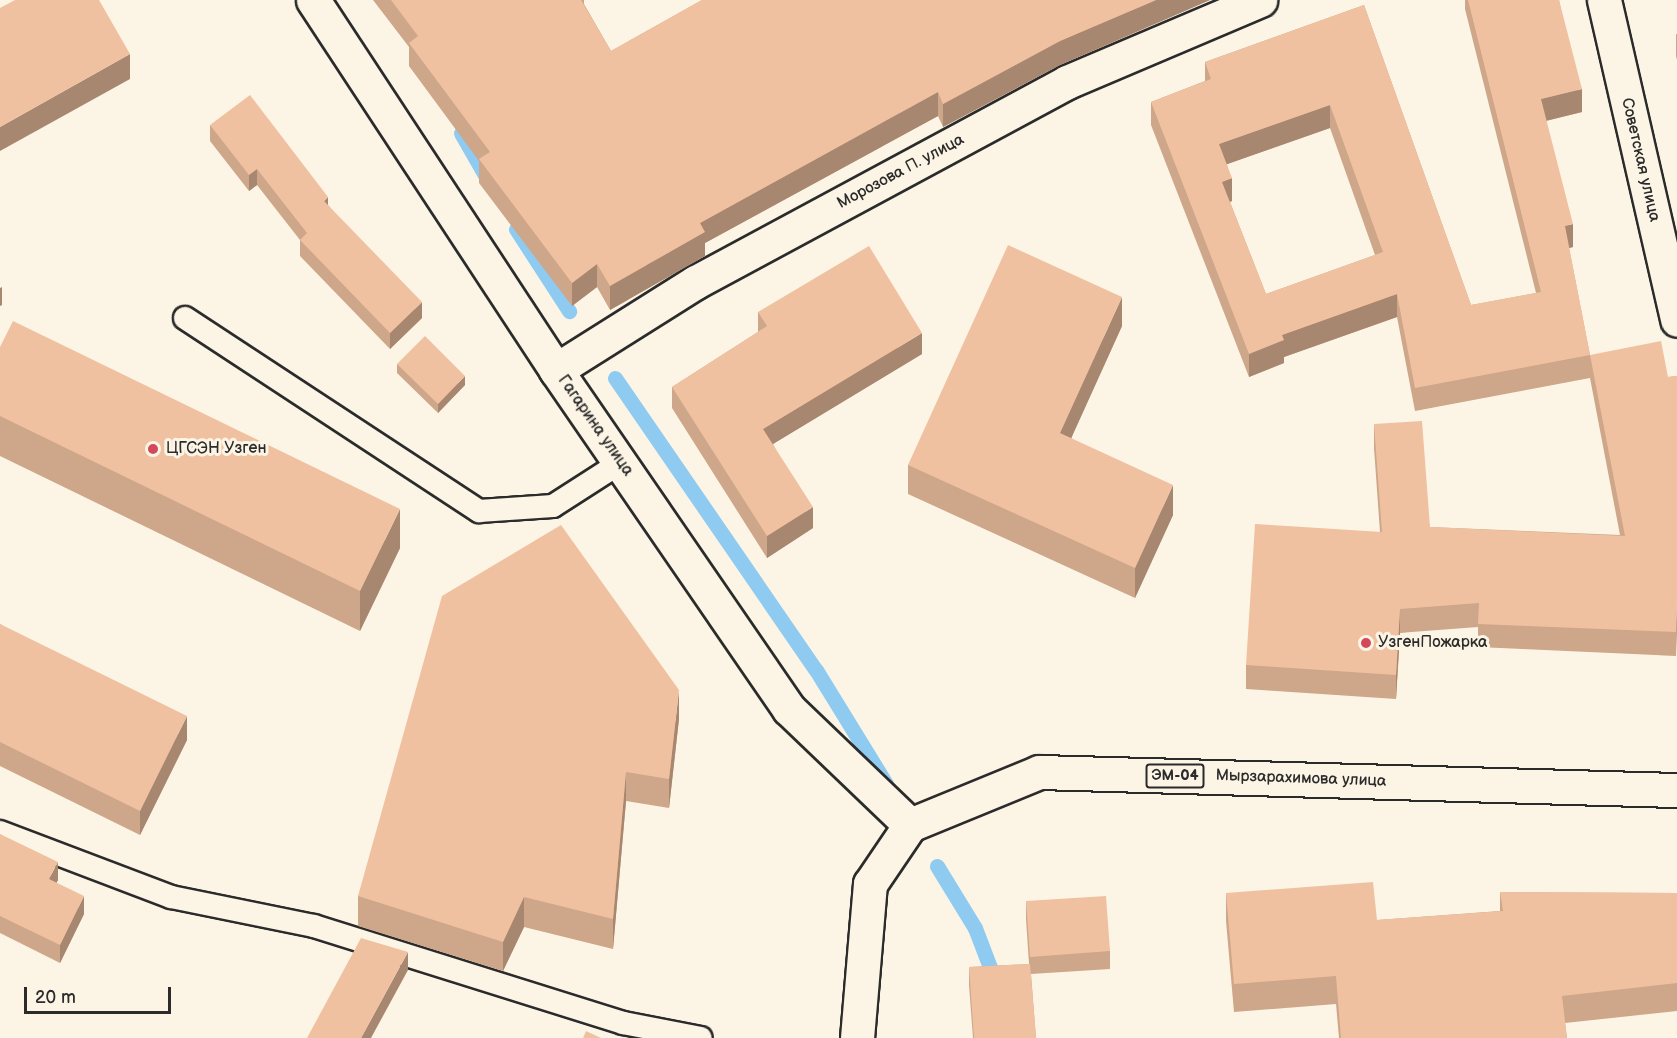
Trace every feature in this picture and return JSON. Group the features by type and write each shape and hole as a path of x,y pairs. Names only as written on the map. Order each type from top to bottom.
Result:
{"street":[{"name":"Гагарина улица","path":"313,0 556,370 789,709 910,825"},
{"name":"Морозова П. улица","path":"556,370 696,282 1067,82 1260,0"},
{"name":"Советская улица","path":"1604,0 1677,320"},
{"name":"Мырзарахимова улица","path":"910,825 1040,772 1677,790"},
{"path":"856,1038 870,884 910,825"}],"lane":[{"path":"185,318 479,511 553,506 620,463"},
{"path":"0,832 171,897 315,926 623,1023 701,1038"}],"building":[{"path":"15,0 99,0 130,54 0,127 0,8"},
{"path":"391,0 581,0 611,51 702,0 1156,0 1060,41 943,104 938,92 700,223 705,232 610,286 597,264 572,283 479,159 490,152 409,43 418,36"},
{"path":"1468,0 1559,0 1582,89 1541,99 1573,224 1565,226 1590,355 1415,388 1397,294 1282,335 1284,340 1249,354 1151,102 1211,79 1205,62 1364,5 1471,305 1541,292","holes":["1330,105 1383,252 1266,294 1222,182 1232,178 1219,144"]},
{"path":"250,95 328,197 324,201 422,302 390,333 300,240 307,233 257,169 249,175 210,125"},
{"path":"1008,245 1122,297 1060,433 1173,485 1135,568 908,465"},
{"path":"869,246 922,333 763,429 813,507 767,536 672,387 767,326 758,312"},
{"path":"13,321 400,509 360,591 0,416 0,347"},
{"path":"425,336 465,376 438,404 397,364"},
{"path":"1661,341 1668,377 1677,376 1676,632 1478,624 1479,603 1400,609 1396,675 1246,665 1255,524 1382,532 1374,424 1422,421 1430,527 1625,536 1590,355"},
{"path":"561,525 679,690 669,779 626,772 613,919 524,897 503,942 358,896 442,596"},
{"path":"0,624 187,716 140,811 0,742"},
{"path":"0,834 58,862 49,879 84,896 60,945 0,916"},
{"path":"1373,882 1377,920 1503,911 1500,892 1677,893 1677,983 1562,996 1567,1038 1341,1038 1336,976 1234,984 1226,893"},
{"path":"1106,896 1110,951 1030,957 1026,901"},
{"path":"361,938 408,952 361,1038 307,1038"},
{"path":"1030,964 1036,1038 974,1038 969,967"},
{"path":"586,1031 601,1038 583,1038"}],"waterway":[{"path":"461,133 489,182"},
{"path":"516,229 569,311"},
{"path":"615,378 816,670 886,784"},
{"path":"937,866 975,928 996,983"}],"place":[{"name":"ЦГСЭН Узген","path":"153,449"},
{"name":"УзгенПожарка","path":"1366,643"}]}
